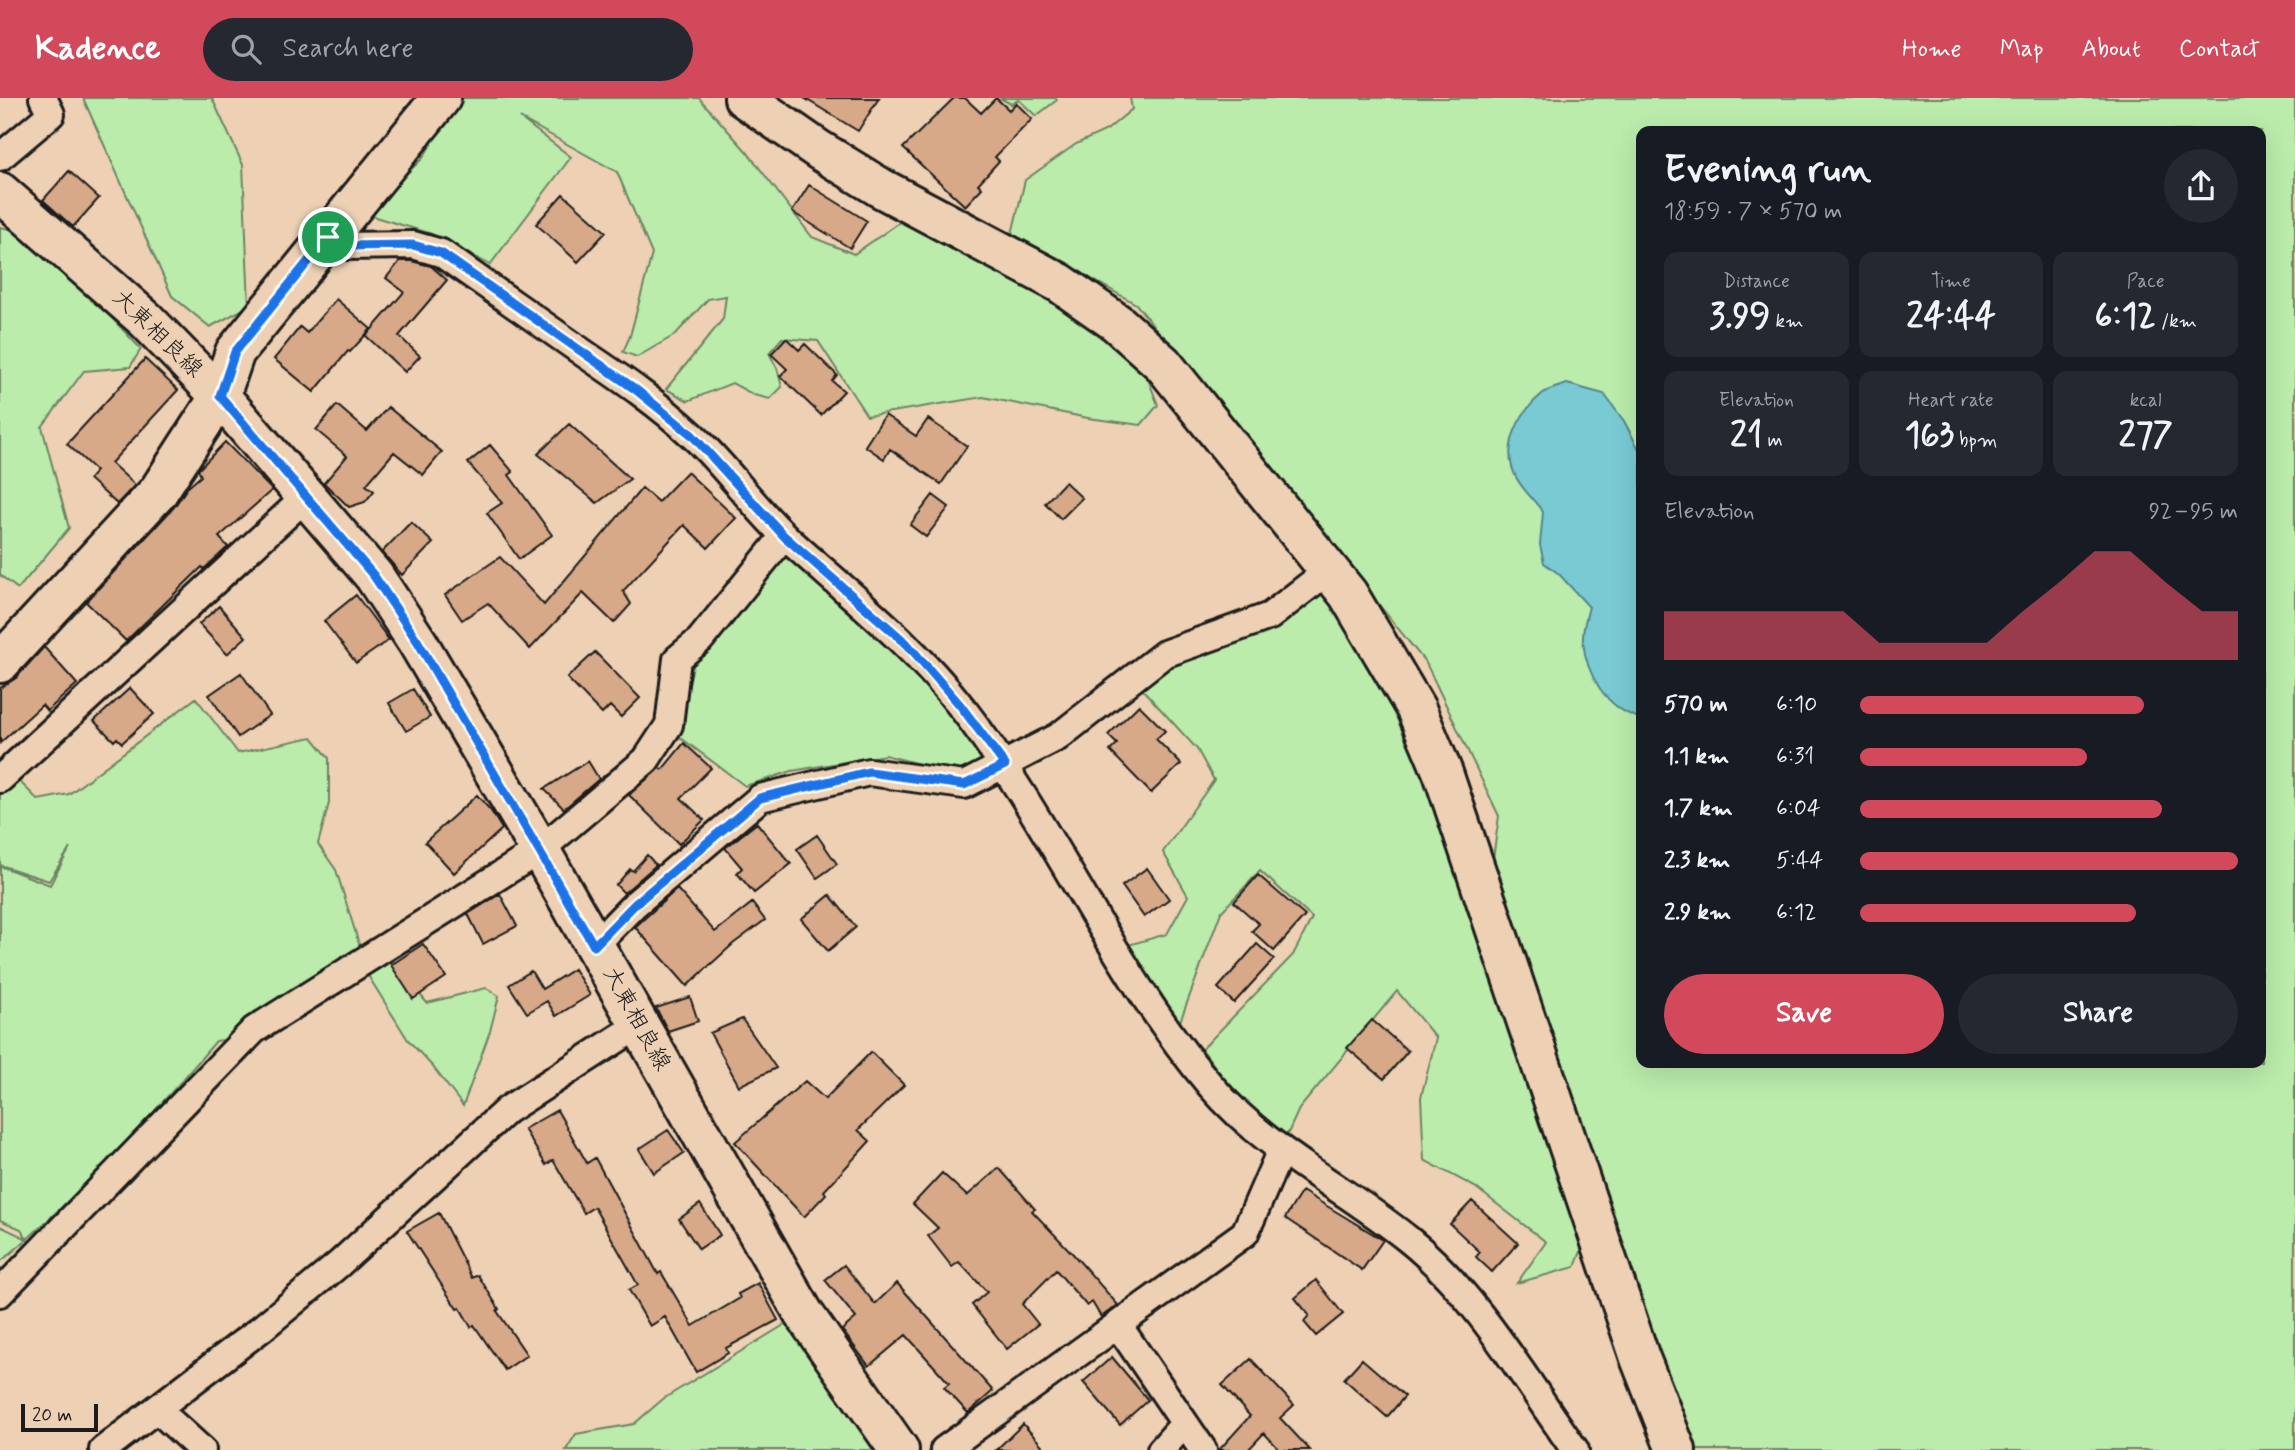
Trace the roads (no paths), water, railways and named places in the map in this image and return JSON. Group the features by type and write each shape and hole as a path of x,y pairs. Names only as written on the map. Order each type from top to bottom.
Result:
{"street":[{"path":"0,157 51,114 43,98"},
{"path":"0,663 158,492 220,396 235,352 441,98"},
{"path":"744,98 819,150 881,188 1060,283 1117,323 1163,364 1348,594 1416,709 1443,773 1640,1358 1675,1450"},
{"name":"大東相良線","path":"0,192 146,320 220,396 374,576 418,642 540,850 804,1314 899,1450"},
{"path":"328,237 342,246 413,245 441,253 635,389 692,435 784,536 907,644 960,705 1005,765 1108,939 1170,1033 1212,1088 1253,1128 1409,1240 1446,1274 1480,1316 1575,1450"},
{"path":"0,779 307,496"},
{"path":"0,1293 254,1030 540,850 646,760 669,725 677,659 700,640 784,536"},
{"path":"594,946 635,904 760,798 869,772 964,785 1058,737 1164,654 1270,617 1329,570"},
{"path":"103,1450 158,1410 339,1264 507,1110 639,1025"},
{"path":"944,1450 1245,1233 1281,1150"},
{"path":"1118,1325 1203,1450"},
{"path":"158,1410 202,1450"},
{"path":"1161,1450 1184,1424"}],"water":[{"path":"1567,384 1604,394 1624,421 1636,444 1636,716 1617,707 1593,677 1583,641 1589,607 1559,574 1544,563 1540,545 1543,512 1516,477 1512,466 1511,443 1519,421 1533,402 1550,389"}]}
